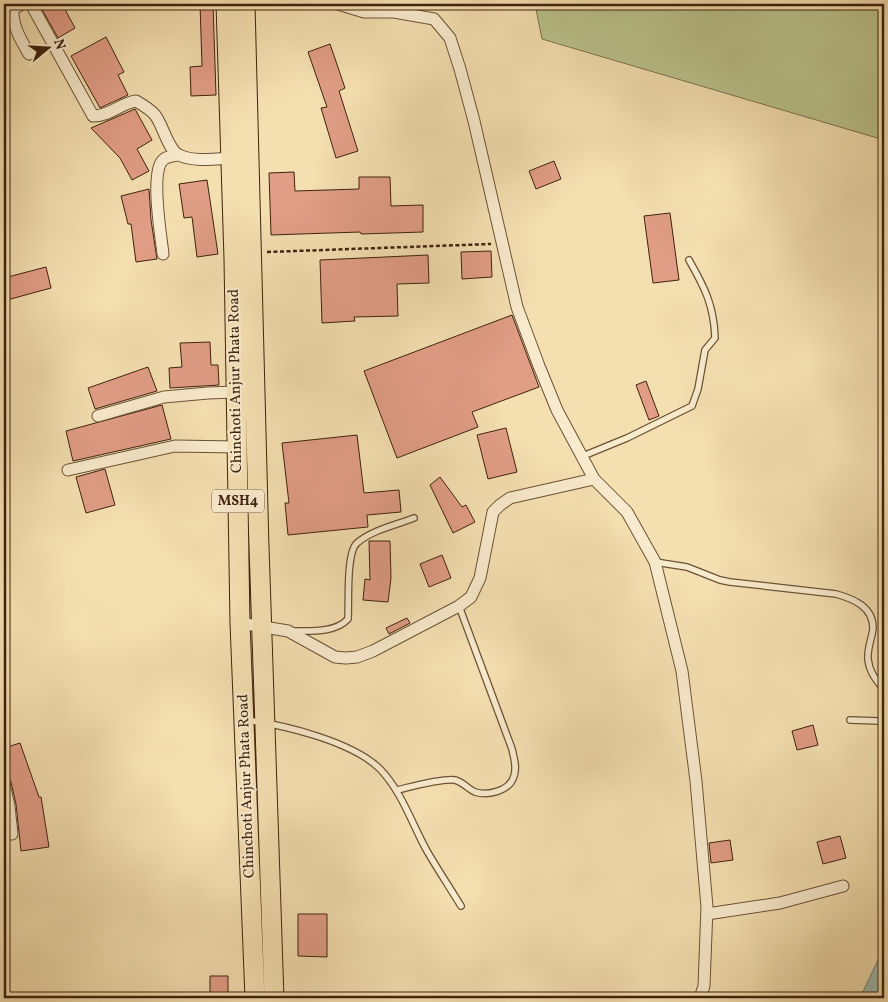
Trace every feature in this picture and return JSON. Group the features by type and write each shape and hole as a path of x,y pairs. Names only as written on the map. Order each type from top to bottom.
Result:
{"main road":[{"name":"Chinchoti Anjur Phata Road","path":"226,4 240,623 255,998"},
{"name":"Chinchoti Anjur Phata Road","path":"245,4 250,253 274,998"}],"street":[{"path":"22,4 13,9 12,17 28,54"},
{"path":"31,4 94,116 107,114 136,101 155,115 172,149 178,155"},
{"path":"338,4 364,12 394,12 434,19 450,38 474,121 516,307 557,410 594,479 627,512 655,562 682,671 696,781 707,914 704,986 700,998"},
{"path":"163,254 156,189 159,166 163,160 169,156 178,155 201,159 230,158"},
{"path":"98,416 164,397 236,392"},
{"path":"68,470 175,446 237,447"},
{"path":"240,623 288,631 335,657 352,657 374,651 459,606 471,597 480,578 493,512 500,505 510,498 594,479"},
{"path":"4,784 12,834"},
{"path":"707,914 780,902 843,886"}],"lane":[{"path":"583,456 670,418 692,406 698,390 705,350 715,338 714,317 703,284 689,260"},
{"path":"288,631 333,629 343,625 348,619 349,566 352,550 356,544 371,534 414,518"},
{"path":"655,562 687,567 730,582 836,594 852,598 863,605 872,618 873,630 868,648 868,661 872,674 884,690"},
{"path":"397,790 444,780 454,780 472,791 484,794 497,792 507,786 514,778 515,766 512,749 459,606"},
{"path":"244,720 264,722 314,736 355,751 379,768 397,790 427,851 461,906"},
{"path":"850,720 884,720"}],"path":[{"path":"250,253 501,243"}],"green space":[{"path":"535,4 884,4 884,140 542,39"}],"shaded area":[{"path":"884,953 884,998 860,998 877,962"}],"building":[{"path":"39,4 62,4 75,28 58,38"},
{"path":"200,4 213,4 216,95 191,96 190,67 202,66"},
{"path":"106,37 124,72 118,75 128,95 100,108 71,56"},
{"path":"330,44 345,88 339,91 358,151 336,158 321,108 327,107 308,52"},
{"path":"135,109 152,140 137,149 149,171 132,180 120,158 91,128"},
{"path":"554,161 561,179 536,189 529,171"},
{"path":"294,172 295,191 359,189 359,177 390,177 391,206 423,205 423,232 271,235 269,173"},
{"path":"207,180 218,254 197,257 192,217 184,218 179,184"},
{"path":"149,189 151,220 157,259 136,262 131,224 128,224 121,196"},
{"path":"670,213 679,280 653,283 644,216"},
{"path":"491,251 492,277 462,279 461,252"},
{"path":"428,255 429,283 397,284 398,316 354,317 355,321 322,323 320,260"},
{"path":"46,267 51,288 7,300 4,278"},
{"path":"512,315 539,387 472,412 478,427 397,458 364,371"},
{"path":"210,342 211,365 218,365 219,385 170,388 169,368 182,367 180,343"},
{"path":"148,367 157,391 95,409 88,388"},
{"path":"646,381 659,416 649,420 636,385"},
{"path":"162,405 171,439 73,461 66,431"},
{"path":"506,428 517,472 488,479 477,435"},
{"path":"357,435 364,493 399,490 401,512 367,515 368,527 288,535 285,503 289,503 282,443"},
{"path":"105,469 115,505 86,513 76,477"},
{"path":"440,477 462,507 466,505 475,522 453,533 430,485"},
{"path":"369,541 390,541 391,578 388,602 363,600 365,579 370,580"},
{"path":"442,555 451,578 429,587 420,564"},
{"path":"407,618 410,623 389,634 386,628"},
{"path":"813,725 818,745 797,750 792,731"},
{"path":"20,743 39,797 41,797 49,847 21,851 16,804 11,782 4,777 4,748"},
{"path":"840,836 846,858 823,864 817,842"},
{"path":"730,840 733,860 711,863 709,843"},
{"path":"298,914 327,914 327,957 298,956"},
{"path":"210,976 228,976 228,998 210,998"}]}
